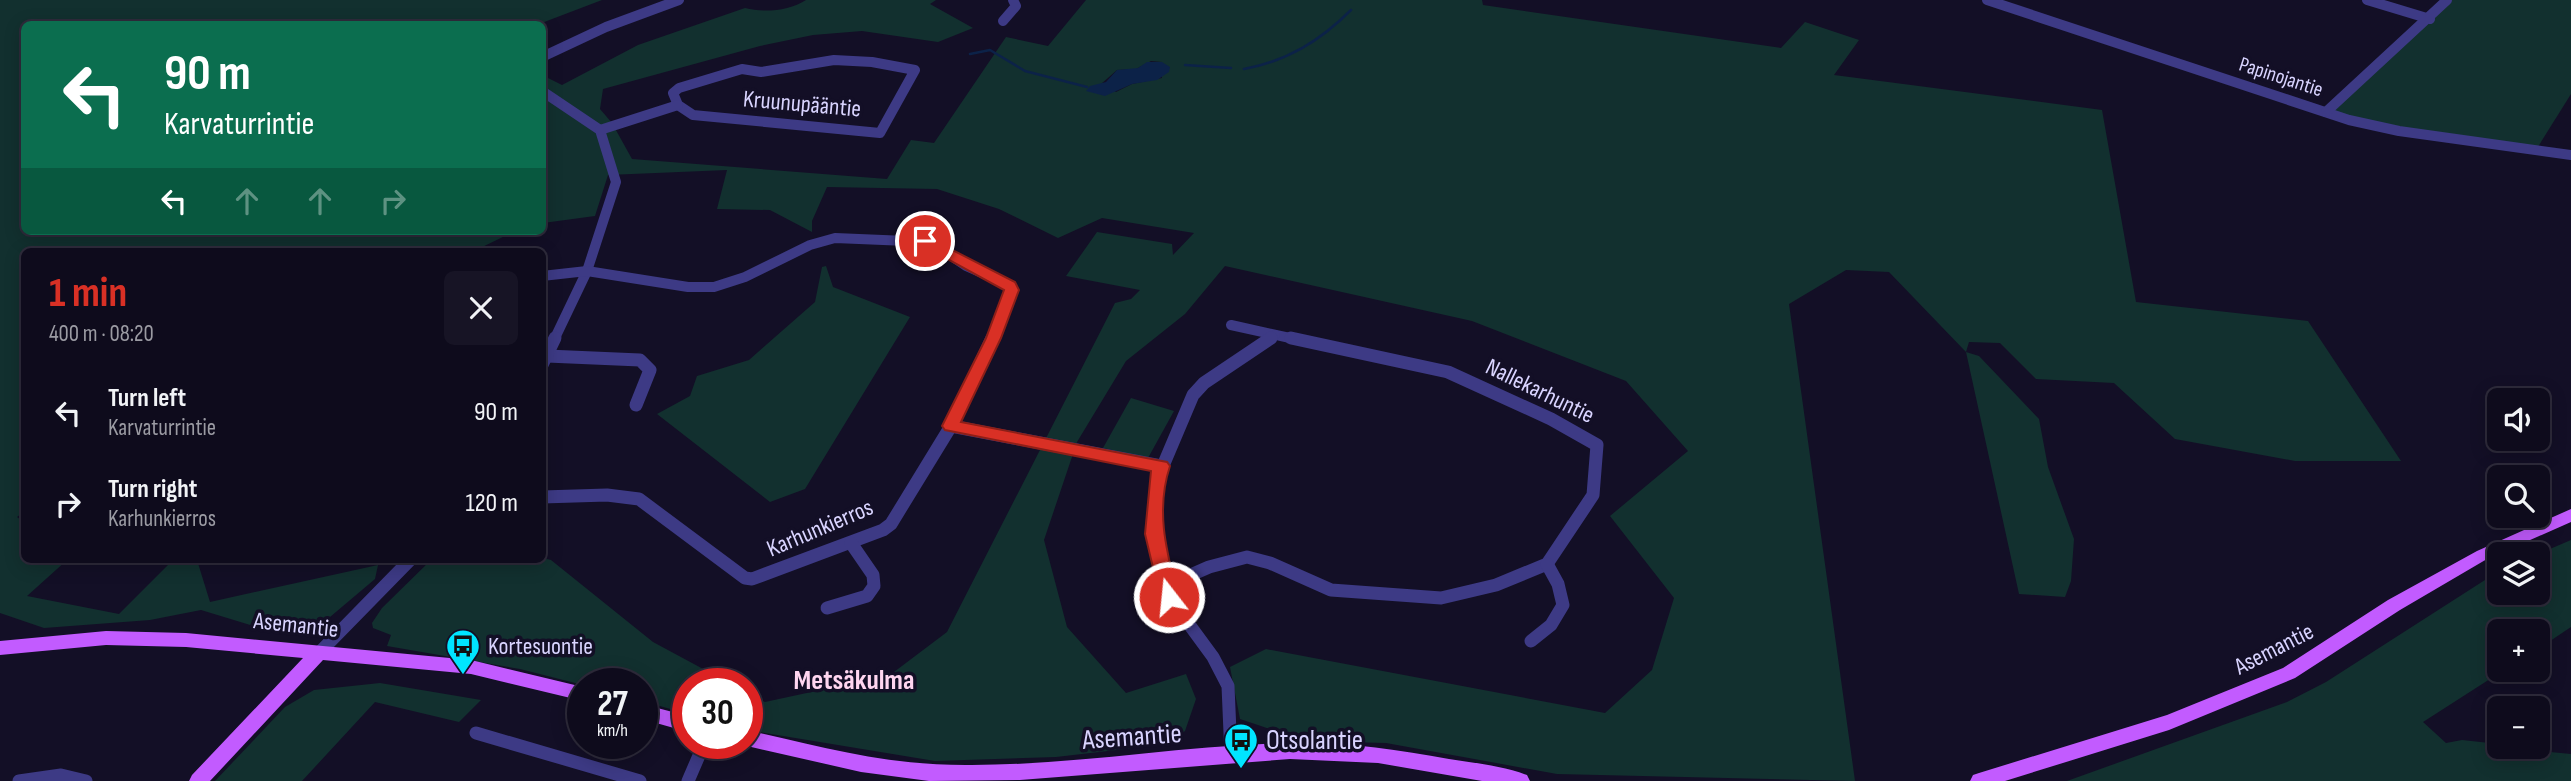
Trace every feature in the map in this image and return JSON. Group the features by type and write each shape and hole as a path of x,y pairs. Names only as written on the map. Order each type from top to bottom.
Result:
{"main road":[{"name":"Asemantie","path":"1979,781 2169,722 2290,673 2394,605 2482,555 2571,515"},
{"name":"Asemantie","path":"0,648 106,638 186,640 319,653 395,657 471,667 567,690"},
{"path":"198,781 319,653"},
{"name":"Asemantie","path":"763,742 874,766 928,773 1015,772 1289,751 1361,752 1409,758 1521,781"}],"street":[{"path":"546,55 606,27 679,0"},
{"path":"1003,21 1016,6 1013,0"},
{"name":"Papinojantie","path":"1987,0 2326,112 2399,131 2571,155"},
{"path":"2367,0 2430,19"},
{"path":"2326,112 2430,19 2447,0"},
{"name":"Kruunupääntie","path":"834,60 882,63 915,70 880,133 693,115 677,106 674,93 678,88 741,69 754,72 834,60"},
{"path":"546,93 592,121 600,130 617,182 587,271 546,358"},
{"path":"600,130 677,106"},
{"name":"Karhunkierros","path":"546,497 607,495 639,499 752,579 851,543 891,524 951,426 993,338 1012,290 1009,285 966,266 931,243 848,238 822,240 745,277 714,287 688,287 587,271"},
{"path":"546,276 587,271"},
{"path":"1231,324 1275,335"},
{"path":"1231,756 1228,686 1213,657 1169,597 1154,534 1157,480 1193,395 1204,383 1275,335"},
{"name":"Nallekarhuntie","path":"1275,335 1448,372 1551,419 1597,445 1593,495 1547,564"},
{"path":"546,360 640,360 650,370 636,405"},
{"path":"951,426 1161,466"},
{"path":"827,608 867,596 874,586 873,575 851,543"},
{"path":"1168,585 1209,567 1247,557 1331,590 1441,598 1496,585 1547,564 1558,584 1563,605 1551,625 1531,641"},
{"path":"319,653 407,563"},
{"path":"476,733 640,781"},
{"path":"688,781 698,759"},
{"path":"19,781 58,774 77,776 86,781"}],"green space":[{"path":"0,0 602,0 546,21 21,21 21,235 507,235 480,248 21,248 21,514 17,517 21,520 21,563 64,563 27,596 119,614 170,563 198,563 210,602 378,565 375,579 330,617 299,630 260,628 201,610 150,620 44,628 0,613"},
{"path":"806,0 936,0 930,4 973,28 938,42 862,31 813,35 760,46 603,89 600,109 612,123 632,159 887,179 911,140 934,143 1006,37 1048,46 1086,0 1482,0 1483,5 1781,48 1805,22 1859,40 1834,75 2102,110 2136,302 2308,321 2401,461 2295,461 2175,439 2114,383 2036,379 2000,343 1969,342 1966,352 1889,272 1846,270 1789,304 1855,781 1557,774 1386,743 1305,741 1240,719 1230,667 1266,649 1605,713 1652,670 1674,598 1610,516 1688,451 1626,381 1472,321 1225,266 1185,314 1126,361 1077,442 1044,540 1067,627 1126,693 1186,674 1196,699 1185,731 1168,744 1056,757 935,761 763,733 763,701 890,675 947,632 1115,303 1131,299 1140,290 1066,276 1097,232 1172,244 1173,255 1194,233 1102,218 1058,238 999,209 937,189 827,187 812,221 812,232 770,210 717,209 727,170 608,175 595,216 546,223 546,77 562,85 638,45 745,8 776,10 792,7","holes":["1151,61 1162,62 1162,78 1132,84 1116,92 1101,84 1117,70 1136,69"]},
{"path":"2447,0 2571,0 2571,94 2536,150 2399,131 2326,112"},
{"path":"826,266 833,287 910,317 805,489 770,502 657,414 690,396 697,376 749,360 815,302 822,267"},
{"path":"1966,352 1979,356 2039,419 2048,467 2074,539 2071,581 2065,597 2019,594"},
{"path":"1131,398 1174,411 1148,458 1103,448"},
{"path":"2571,540 2571,627 2550,641 2550,619 2487,619 2487,681 2423,722 2446,743 2462,740 2487,743 2487,759 2550,759 2550,752 2571,754 2571,781 2067,781 2287,702 2326,682 2487,579 2487,605 2550,605 2550,549"},
{"path":"546,559 653,642 701,668 672,668 672,709 658,706 658,668 567,668 567,681 520,669 387,646 391,635 373,628 372,623 382,608 428,563 546,563"},
{"path":"380,683 481,700 459,722 375,702 302,781 215,781 285,707 314,690"}],"water":[{"path":"1147,62 1162,62 1170,67 1169,72 1157,80 1132,84 1105,96 1086,91 1090,86 1106,82 1117,70 1138,68"}],"waterway":[{"path":"1244,69 1274,61 1302,48 1351,10"},
{"path":"970,54 990,50 1025,71 1087,87"},
{"path":"1185,65 1231,68"}],"place":[{"name":"Kortesuontie","path":"463,676"},
{"name":"Otsolantie","path":"1241,770"}],"district":[{"name":"Metsäkulma","path":"854,680"}],"route":[{"path":"925,241 966,266 1009,285 1012,290 993,338 951,426 1161,466 1154,505 1154,534 1169,597"}]}
